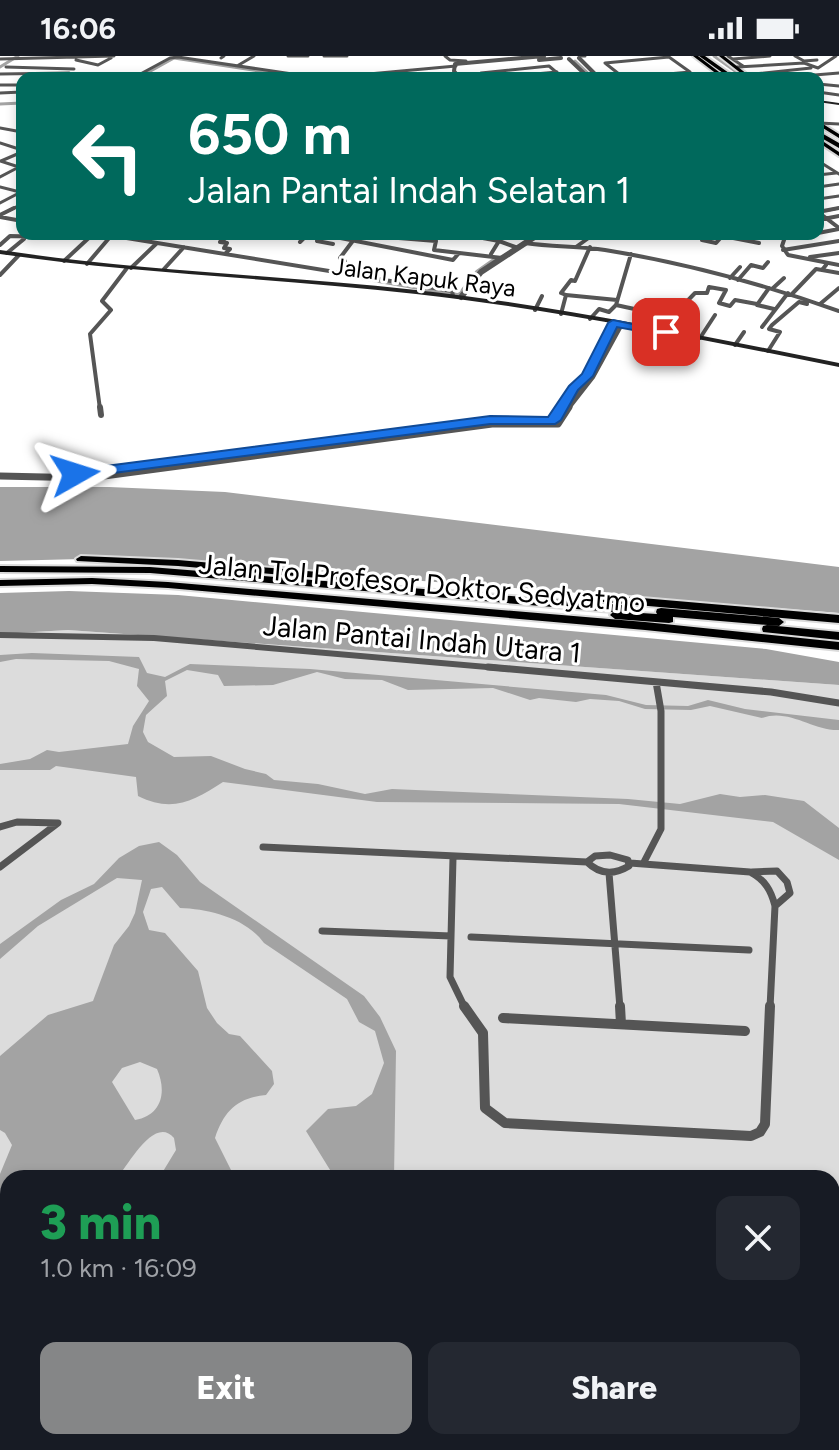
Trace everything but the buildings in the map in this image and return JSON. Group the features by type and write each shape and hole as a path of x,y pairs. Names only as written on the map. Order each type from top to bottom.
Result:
{"highway":[{"path":"705,56 728,72"},
{"name":"Jalan Tol Profesor Doktor Sedyatmo","path":"0,562 105,559 178,563 839,619"},
{"name":"Jalan Tol Profesor Doktor Sedyatmo","path":"0,572 150,570 839,628"},
{"name":"Jalan Tol Profesor Doktor Sedyatmo","path":"0,572 114,574 839,636"},
{"name":"Jalan Tol Profesor Doktor Sedyatmo","path":"0,583 123,582 739,634 839,648"}],"main road":[{"path":"695,56 717,72"},
{"path":"721,56 745,72"},
{"path":"824,127 839,146"},
{"name":"Jalan Kapuk Raya","path":"4,253 129,268 455,295 839,365"}],"street":[{"path":"143,72 168,57 178,56 278,72"},
{"path":"234,66 246,56"},
{"path":"234,66 254,56"},
{"path":"288,56 308,56"},
{"path":"324,56 347,56"},
{"path":"439,56 444,62 455,65 487,59 582,57"},
{"path":"445,56 450,60 470,62"},
{"path":"465,56 470,62"},
{"path":"398,72 542,56"},
{"path":"730,58 768,56 793,72"},
{"path":"795,56 804,61 817,60 812,56"},
{"path":"812,56 827,64"},
{"path":"730,58 740,68 806,63 816,68 836,56"},
{"path":"6,67 35,65 51,57 105,61"},
{"path":"45,67 51,57"},
{"path":"76,57 76,61 98,65 112,57"},
{"path":"92,59 112,57"},
{"path":"616,72 605,63 669,57 690,72"},
{"path":"1,81 7,59 45,67 52,72"},
{"path":"89,64 92,59"},
{"path":"506,59 520,72"},
{"path":"569,59 583,72"},
{"path":"153,72 175,60 244,72"},
{"path":"70,72 82,63"},
{"path":"455,65 455,72"},
{"path":"490,72 551,66 557,72"},
{"path":"779,72 811,68"},
{"path":"59,72 74,69"},
{"path":"830,85 838,77"},
{"path":"1,81 16,85"},
{"path":"1,81 10,91"},
{"path":"824,84 839,87"},
{"path":"10,91 16,85"},
{"path":"10,91 16,90"},
{"path":"1,161 16,166"},
{"path":"824,163 831,162"},
{"path":"4,253 23,240"},
{"path":"64,261 86,240"},
{"path":"87,264 108,240"},
{"path":"132,240 241,257 249,254 267,261 455,295 498,257 530,240"},
{"path":"223,240 220,242 227,243 224,248 230,249 225,254"},
{"path":"318,240 333,244"},
{"path":"344,240 380,249 400,249 425,257 453,260 459,253"},
{"path":"358,240 365,245 391,240"},
{"path":"409,253 419,240 436,241 433,250 498,257"},
{"path":"498,257 502,240"},
{"path":"505,240 516,247"},
{"path":"576,247 586,240"},
{"path":"783,250 784,240"},
{"path":"783,250 839,241"},
{"path":"339,272 345,265 341,264 345,261 340,258 352,242"},
{"path":"525,243 590,247 631,254 758,285 839,311"},
{"path":"101,415 90,334 111,310 102,301 129,268 155,244"},
{"path":"575,281 590,247"},
{"path":"164,269 184,248"},
{"path":"783,250 788,255 839,265"},
{"path":"663,262 670,253"},
{"path":"804,258 839,253"},
{"path":"267,261 273,254"},
{"path":"590,319 599,309 609,312 617,302 631,254"},
{"path":"0,275 19,255"},
{"path":"683,266 690,257"},
{"path":"298,266 304,259"},
{"path":"738,280 752,265 763,268 768,262"},
{"path":"730,278 740,267"},
{"path":"762,327 774,309 816,269 839,273"},
{"path":"666,332 678,309 695,293 707,293 715,274"},
{"path":"757,304 784,278"},
{"path":"587,284 571,280 561,293 583,297 591,294 639,310 646,300"},
{"path":"750,293 758,285"},
{"path":"709,287 726,290 719,303 730,306 735,300 774,309"},
{"path":"820,304 839,288"},
{"path":"561,314 566,295"},
{"path":"535,310 542,296"},
{"path":"768,351 780,332 769,329 777,318 789,313 799,302 807,304"},
{"path":"700,338 715,315"},
{"path":"0,473 84,478 492,424 556,425 592,377 617,325"},
{"path":"735,345 744,332"},
{"name":"Jalan Pantai Indah Utara 1","path":"0,635 154,638 771,692 839,703"},
{"path":"644,862 660,833 661,818 661,708 656,682"},
{"path":"0,827 17,822 58,822 0,867"},
{"path":"263,847 587,862 595,856 610,855 622,857 630,863 750,872 770,869 782,876 790,893 775,906"},
{"path":"453,858 450,977 461,1003 483,1033 485,1108 494,1118 505,1123 751,1136 760,1132 765,1124 775,906 771,891 761,878 750,872"},
{"path":"587,862 592,869 609,873 624,870 630,863"},
{"path":"609,873 621,1024"},
{"path":"322,931 451,936"},
{"path":"471,937 749,950"},
{"path":"503,1018 745,1031"}],"shaded area":[{"path":"0,487 109,487 225,492 839,567 839,613 125,558 0,561"},
{"path":"69,591 178,595 766,649 839,662 839,685 68,630 0,634 0,593"},
{"path":"68,630 839,685 839,1170 0,1170 0,634"},
{"path":"32,653 139,657 147,673 165,677 190,664 310,669 606,695 646,705 688,706 708,700 745,709 839,720 839,730 782,716 762,718 710,706 691,710 645,709 619,701 530,700 493,688 408,690 382,680 345,679 317,672 273,685 224,686 218,675 187,670 165,681 167,696 146,715 143,732 148,742 174,757 211,756 266,774 274,780 318,784 365,794 392,789 680,804 720,794 740,797 765,795 804,801 839,828 839,860 773,822 619,804 377,802 223,782 192,799 162,804 138,796 136,777 56,766 50,770 0,770 0,764 30,759 47,750 59,752 128,744 133,726 149,701 137,686 139,669 109,661 16,659 0,662 0,655"},
{"path":"159,842 177,855 200,882 364,996 380,1017 396,1051 394,1170 330,1170 306,1131 328,1109 356,1106 372,1094 384,1063 375,1031 359,1022 347,999 264,943 247,927 226,916 180,908 162,887 151,889 143,912 149,930 165,933 198,971 207,1008 217,1023 229,1034 240,1036 272,1071 274,1084 266,1095 247,1099 227,1113 215,1138 231,1170 164,1170 176,1150 174,1138 158,1133 142,1145 123,1170 2,1170 12,1145 0,1130 0,1056 48,1015 93,1001 114,945 135,913 142,880 117,878 38,926 0,959 0,944 61,900 94,884 119,858 139,846","holes":["140,1062 157,1069 162,1094 156,1108 135,1120 112,1082 122,1068"]}],"waterway":[{"path":"0,67 18,56"},
{"path":"714,56 737,72"},
{"path":"149,72 174,58 266,72"},
{"path":"575,61 587,72"},
{"path":"0,104 16,103"},
{"path":"362,278 459,295 477,272 494,260"}],"tunnel":[{"path":"345,265 358,265 351,274"}],"route":[{"path":"75,474 490,420 551,421 557,417 573,388 587,376 613,323 666,332"}]}
